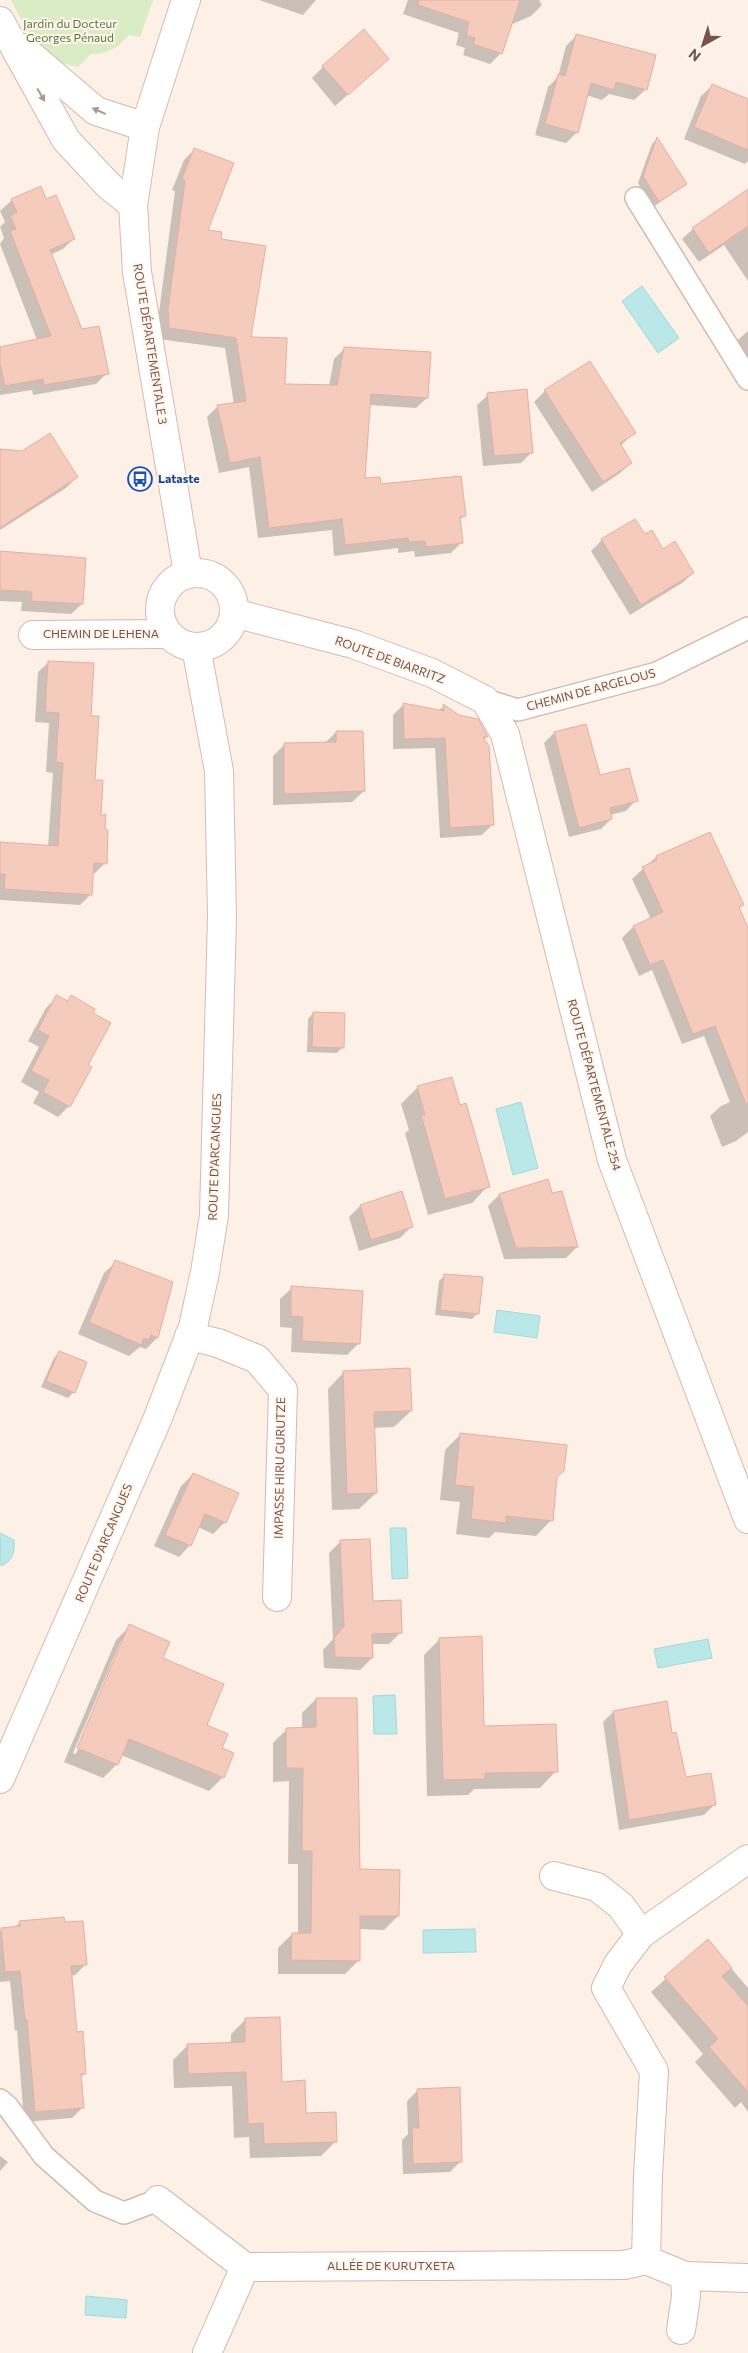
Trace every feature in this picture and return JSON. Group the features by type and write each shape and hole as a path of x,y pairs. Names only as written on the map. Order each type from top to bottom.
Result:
{"street":[{"name":"ROUTE DÉPARTEMENTALE 3","path":"186,0 145,127 133,205 136,272 188,573"},
{"path":"4,29 96,111 145,127"},
{"path":"4,29 66,140 109,186 133,205"},
{"path":"188,573 208,574 225,585 231,593 234,613 229,628 219,640 212,644 196,647 176,641 168,634 160,617 161,598 172,582 188,573"},
{"name":"ROUTE DE BIARRITZ","path":"234,613 353,644 432,673 484,700"},
{"name":"CHEMIN DE LEHENA","path":"33,635 168,634"},
{"name":"ROUTE D'ARCANGUES","path":"0,1779 157,1420 189,1336 205,1272 214,1215 222,917 219,771 196,647"},
{"name":"ROUTE DÉPARTEMENTALE 254","path":"484,700 505,734 612,1160 748,1520"},
{"name":"IMPASSE HIRU GURUTZE","path":"189,1336 218,1343 257,1359 282,1390 277,1598"},
{"path":"748,1859 640,1934 618,1964 606,1988 654,2071 648,2176 646,2260 685,2276 748,2278"},
{"path":"554,1876 597,1887 621,1906 640,1934"},
{"path":"158,2200 245,2267 207,2353"},
{"name":"ALLÉE DE KURUTXETA","path":"245,2267 624,2265 646,2260"},
{"path":"681,2330 686,2296 685,2276"}],"lane":[{"path":"636,198 748,380"},
{"name":"CHEMIN DE ARGELOUS","path":"484,700 518,710 657,673 748,628"},
{"path":"0,2100 8,2107 44,2156 95,2202 124,2213 158,2200"}],"green space":[{"name":"Jardin du Docteur Georges Pénaud","path":"11,0 153,0 140,37 129,35 118,46 106,52 90,55 78,67 58,61 41,48 24,25"}],"water":[{"path":"642,286 679,338 658,353 622,301"},
{"path":"521,1102 538,1168 513,1175 496,1109"},
{"path":"497,1310 540,1316 537,1338 494,1332"},
{"path":"390,1528 406,1528 408,1578 392,1579"},
{"path":"0,1533 14,1540 11,1559 1,1566"},
{"path":"708,1639 712,1658 658,1668 654,1649"},
{"path":"395,1695 397,1734 374,1734 373,1696"},
{"path":"475,1929 476,1952 423,1953 423,1930"},
{"path":"86,2296 127,2300 126,2318 85,2315"}],"building":[{"path":"419,0 520,0 502,54 473,44 475,38 466,35 469,22 418,5"},
{"path":"364,29 389,59 348,95 322,66"},
{"path":"576,34 656,55 647,90 616,82 614,90 591,83 578,133 545,124 558,74 565,76"},
{"path":"712,84 748,99 748,150 694,127"},
{"path":"657,137 687,184 659,202 643,176"},
{"path":"194,148 234,163 208,230 222,232 221,239 266,246 251,337 287,338 285,384 337,385 344,347 431,352 428,398 371,394 365,478 380,477 381,484 461,476 466,516 460,517 463,543 426,547 425,541 409,542 408,538 345,545 342,519 269,528 260,457 230,463 217,405 246,401 236,338 169,328 168,309 185,181 182,179"},
{"path":"41,186 46,199 56,195 75,239 50,250 82,329 99,326 109,374 44,385 43,379 5,386 0,364 0,347 51,336 10,231 16,229 10,216 17,212 11,199"},
{"path":"748,189 748,226 709,253 692,228"},
{"path":"590,361 636,433 620,443 632,463 603,482 544,390"},
{"path":"527,389 533,453 494,456 487,393"},
{"path":"50,433 78,477 0,528 0,449 22,451"},
{"path":"635,519 645,534 652,530 663,549 675,541 694,573 641,605 601,539"},
{"path":"0,551 86,558 83,604 31,601 32,592 0,590"},
{"path":"48,661 94,663 91,716 99,716 95,780 103,780 101,816 106,814 105,829 108,830 107,864 94,863 92,895 4,889 5,874 0,874 0,842 58,846 63,763 56,762 59,713 45,712"},
{"path":"403,703 444,711 443,704 459,715 478,719 488,737 483,737 489,746 494,825 450,828 445,738 404,739"},
{"path":"586,724 600,775 629,768 638,801 610,808 612,819 579,828 554,732"},
{"path":"336,731 363,731 365,791 284,794 284,743 336,742"},
{"path":"710,832 744,905 739,907 748,928 748,1104 746,1104 715,1026 693,1034 663,960 650,965 633,926 663,912 642,867 657,860 656,856"},
{"path":"56,995 68,1001 71,995 95,1009 93,1013 111,1023 88,1065 92,1067 70,1107 43,1092 49,1080 31,1071 49,1036 38,1030"},
{"path":"313,1012 345,1013 344,1048 312,1047"},
{"path":"452,1077 460,1105 466,1103 490,1187 445,1199 421,1115 425,1115 417,1086"},
{"path":"548,1179 552,1193 562,1191 578,1247 516,1248 499,1194"},
{"path":"402,1191 413,1227 371,1240 360,1205"},
{"path":"115,1260 173,1282 158,1338 151,1335 149,1340 144,1338 141,1345 89,1322"},
{"path":"444,1274 483,1277 479,1314 440,1310"},
{"path":"291,1286 363,1291 360,1344 302,1341 303,1317 291,1316"},
{"path":"59,1351 87,1362 75,1393 46,1381"},
{"path":"410,1368 412,1411 374,1412 377,1493 347,1494 343,1371"},
{"path":"460,1433 567,1445 564,1471 557,1477 553,1521 506,1516 506,1523 471,1519 474,1487 455,1485"},
{"path":"193,1473 239,1493 226,1523 205,1514 191,1546 165,1535"},
{"path":"370,1539 373,1601 401,1600 402,1633 372,1634 373,1658 335,1657 334,1638 344,1626 340,1540"},
{"path":"129,1624 170,1642 163,1658 224,1684 207,1725 228,1734 222,1748 234,1753 224,1778 129,1739 118,1765 77,1748"},
{"path":"482,1636 484,1726 556,1724 558,1772 485,1773 485,1779 443,1780 439,1638"},
{"path":"316,1698 357,1698 360,1869 400,1870 399,1916 360,1916 360,1961 291,1960 292,1933 311,1933 312,1851 302,1851 303,1768 286,1768 286,1728 316,1727"},
{"path":"667,1701 672,1733 676,1732 686,1777 711,1773 716,1805 629,1820 613,1711"},
{"path":"64,1917 65,1922 83,1921 87,1965 71,1966 77,2032 83,2031 86,2074 81,2074 84,2108 35,2112 27,2020 25,2020 20,1971 5,1972 1,1928 20,1926 19,1921"},
{"path":"708,1939 732,1968 722,1976 748,2006 748,2092 709,2047 718,2039 664,1977"},
{"path":"280,2017 282,2082 305,2080 306,2113 336,2112 337,2142 264,2144 263,2123 248,2124 246,2072 188,2074 187,2044 245,2042 245,2018"},
{"path":"460,2087 462,2162 413,2164 412,2128 419,2128 417,2089"}],"place":[{"name":"Lataste","path":"140,479"}]}
